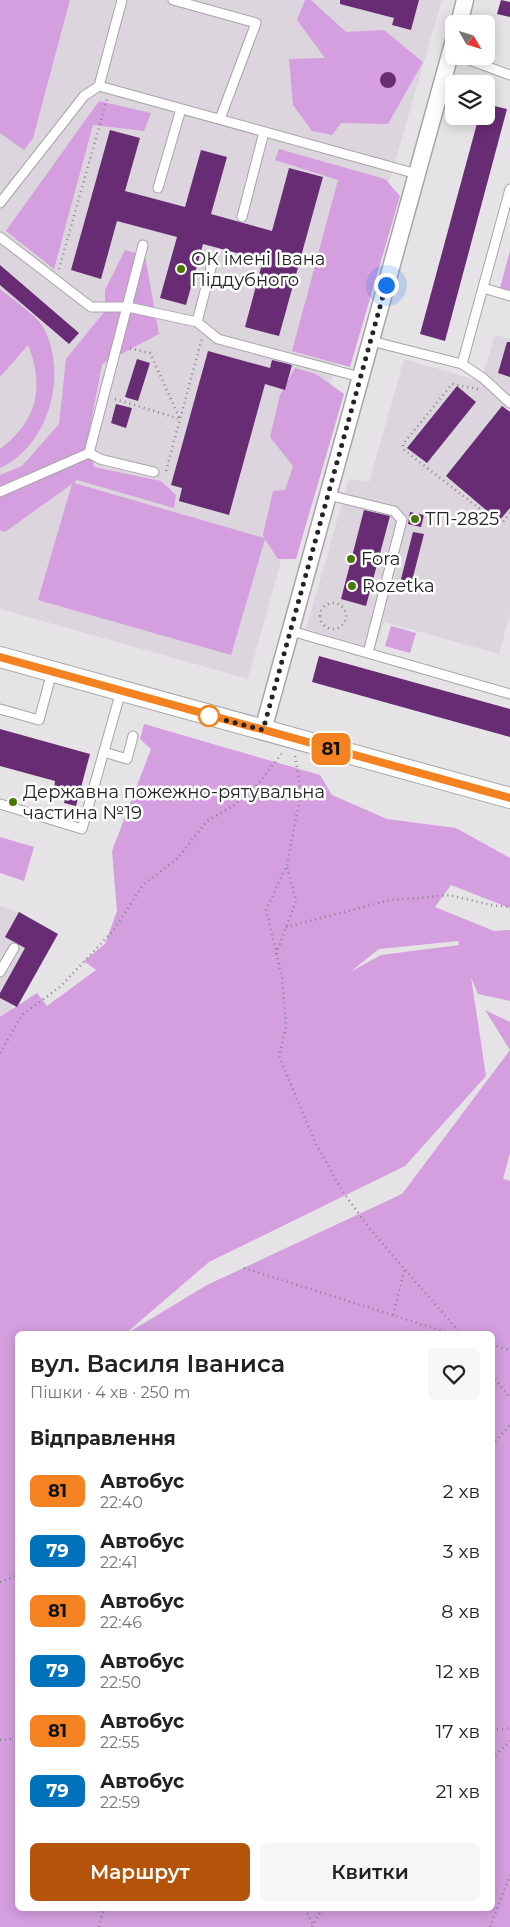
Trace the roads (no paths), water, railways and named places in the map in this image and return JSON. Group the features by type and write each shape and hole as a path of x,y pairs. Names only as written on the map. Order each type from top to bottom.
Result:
{"street":[{"path":"462,15 466,0"},
{"path":"263,730 360,377 450,65"},
{"path":"0,657 510,798"}],"lane":[{"path":"0,203 84,96 98,86 122,0"},
{"path":"173,0 256,24 220,119"},
{"path":"485,65 510,76"},
{"path":"98,86 418,174"},
{"path":"158,188 181,109"},
{"path":"242,217 264,132"},
{"path":"462,364 510,188"},
{"path":"0,237 91,307 128,307 197,322 218,339 360,377"},
{"path":"89,453 143,246"},
{"path":"197,322 212,264"},
{"path":"483,288 510,296"},
{"path":"371,341 462,364 508,400"},
{"path":"89,453 100,459 154,472"},
{"path":"0,492 89,453"},
{"path":"328,495 394,511 402,520 368,653"},
{"path":"291,631 510,694"},
{"path":"0,709 39,720 52,672"},
{"path":"0,804 82,829 122,692"},
{"path":"104,752 126,758 133,736"},
{"path":"0,972 14,948"}],"place":[{"name":"ОК імені Івана Піддубного","path":"181,269"},
{"name":"ТП-2825","path":"415,519"},
{"name":"Fora","path":"351,559"},
{"name":"Rozetka","path":"352,586"},
{"name":"Державна пожежно-рятувальна частина №19","path":"13,802"}]}
